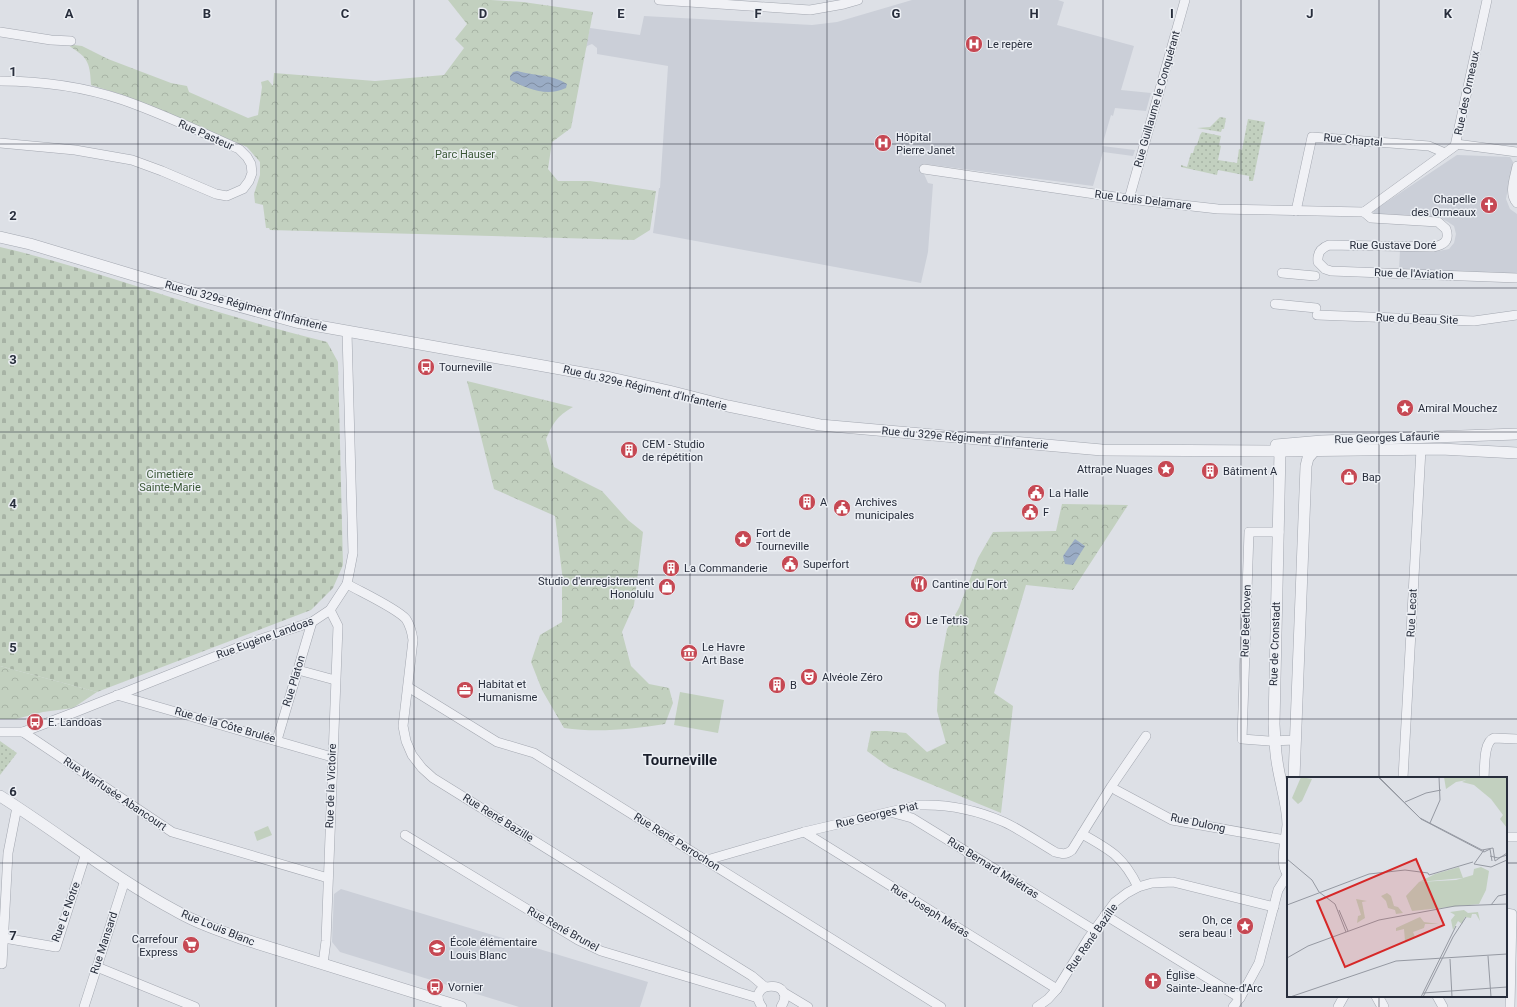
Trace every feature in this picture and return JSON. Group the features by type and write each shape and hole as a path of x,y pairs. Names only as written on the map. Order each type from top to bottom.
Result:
{"street":[{"path":"659,0 810,10 858,0"},
{"name":"Rue Guillaume le Conquérant","path":"1129,199 1185,0"},
{"name":"Rue des Ormeaux","path":"1364,212 1456,144 1487,0"},
{"path":"0,32 51,40 71,41"},
{"name":"Rue Pasteur","path":"0,81 23,81 86,90 123,100 239,149 249,161 252,173 249,181 243,189 227,196 216,194 132,160 75,150 0,143"},
{"name":"Rue Chaptal","path":"1296,210 1312,137 1429,146 1445,153"},
{"path":"1456,144 1517,152"},
{"path":"1516,202 1512,192 1517,166"},
{"name":"Rue Louis Delamare","path":"924,170 1129,199 1218,209 1364,212"},
{"name":"Rue Gustave Doré","path":"1318,259 1319,252 1329,245 1433,248 1441,246 1448,238 1446,229 1438,222 1371,218 1364,212"},
{"name":"Rue du 329e Régiment d'Infanterie","path":"0,237 30,244 213,299 296,322 611,378 728,406 820,425 1102,450 1280,451"},
{"name":"Rue de l'Aviation","path":"1318,259 1322,268 1331,271 1517,278"},
{"path":"1282,273 1315,276"},
{"path":"1504,277 1517,284"},
{"name":"Rue du Beau Site","path":"1275,304 1317,311 1474,320 1517,315"},
{"name":"Rue Eugène Landoas","path":"0,732 23,732 249,643 312,622 330,610 347,584 353,553 347,332"},
{"name":"Rue Georges Lafaurie","path":"1259,451 1278,445 1300,442 1517,434"},
{"path":"1280,451 1300,442"},
{"name":"Rue Georges Lafaurie","path":"1280,451 1421,449 1517,453"},
{"name":"Rue Lecat","path":"1403,777 1421,449"},
{"name":"Rue de Cronstadt","path":"1280,451 1274,687 1275,741 1277,766 1287,813"},
{"path":"1294,777 1306,466 1308,458 1314,451"},
{"name":"Rue Beethoven","path":"1275,741 1242,739 1249,532 1279,532"},
{"name":"Rue René Bazille","path":"347,584 398,612 406,620 411,629 413,640 403,726 406,741 412,755 422,768 433,778 752,976 765,987"},
{"name":"Rue de la Victoire","path":"322,964 326,941 338,626 330,610"},
{"name":"Rue Platon","path":"277,740 312,622"},
{"path":"298,670 335,680"},
{"name":"Rue René Perrochon","path":"408,687 497,742 534,753 941,1007"},
{"name":"Rue de la Côte Brulée","path":"117,695 332,757"},
{"name":"Rue Warfusée Abancourt","path":"23,732 172,832 328,878"},
{"name":"Rue Georges Piat","path":"707,860 804,832 919,804 946,805 964,808 1005,822 1055,852 1062,854 1068,853 1072,850 1146,736"},
{"path":"1484,777 1487,745 1491,739 1517,739"},
{"path":"1275,741 1296,740"},
{"name":"Rue Dulong","path":"1116,790 1172,820 1286,837"},
{"name":"Rue Louis Blanc","path":"0,796 125,880 176,911 208,926 243,939 461,1007"},
{"path":"2,964 8,853 17,807"},
{"name":"Rue Bernard Malétras","path":"889,812 912,818 1094,930"},
{"name":"Rue Joseph Méras","path":"804,832 1057,989"},
{"path":"1082,834 1110,850 1125,863 1138,887"},
{"name":"Rue René Brunel","path":"405,835 578,940 601,952 758,998"},
{"name":"Rue de Cronstadt","path":"1286,837 1284,864 1287,872"},
{"name":"Rue Le Notre","path":"4,938 56,947 86,853"},
{"path":"1233,1007 1240,998 1259,963 1278,890 1287,876"},
{"name":"Rue Mansard","path":"84,1007 125,880"},
{"name":"Rue René Bazille","path":"1037,1007 1048,999 1057,989 1094,930 1115,902 1126,893 1138,887 1152,883 1173,882 1274,907"},
{"path":"1507,913 1512,914 1510,1007"},
{"path":"1105,915 1240,998"},
{"path":"96,967 194,1007"},
{"path":"762,1007 758,998 760,992 765,987 773,986 777,987 782,992 808,1007"},
{"path":"781,1007 784,1000 782,992"},
{"path":"1338,1007 1343,997"},
{"path":"1378,997 1383,1007"},
{"path":"1438,997 1443,1007"}],"shaded area":[{"name":"Hôpital Pierre Janet","path":"912,0 1058,0 1064,2 1057,25 1134,46 1121,90 1151,93 1146,111 1115,108 1113,116 1111,115 1102,146 1135,150 1133,156 1103,152 1093,186 925,164 924,174 928,183 933,184 928,252 921,283 653,233 660,188 668,66 597,54 597,48 592,44 587,46 585,50 590,28 640,35 644,16 812,25 837,22"},
{"path":"1457,155 1510,157 1513,162 1506,199 1510,209 1517,214 1517,274 1399,270 1400,250 1439,251 1449,249 1454,243 1456,234 1454,226 1438,217 1374,214 1373,211"},
{"name":"École élémentaire Louis Blanc","path":"341,889 648,982 640,1007 519,1007 340,952 332,942 334,894"}],"green space":[{"name":"Parc Hauser","path":"448,0 523,2 593,12 571,128 552,142 548,169 558,181 590,181 656,191 650,230 634,240 270,230 269,228 266,228 263,205 255,203 254,194 260,175 260,162 247,147 123,95 91,85 90,70 86,60 79,52 66,44 82,46 108,59 171,83 187,86 189,92 248,118 258,115 262,87 261,82 268,80 273,86 274,73 375,81 444,75 464,48 455,39 467,24"},
{"path":"1220,117 1226,118 1224,129 1222,129 1221,132 1197,128 1210,127"},
{"path":"1248,119 1265,122 1253,181 1249,181 1249,176 1218,170 1217,175 1181,167 1181,165 1187,167 1191,153 1193,153 1202,132 1221,136 1219,145 1221,146 1218,160 1237,163 1239,149 1242,150"},
{"name":"Cimetière Sainte-Marie","path":"0,247 90,272 250,321 327,342 338,362 343,565 333,588 311,610 97,692 0,666"},
{"path":"467,381 573,407 556,420 546,439 554,467 602,491 628,520 643,532 634,605 622,632 631,666 649,684 669,688 673,703 665,724 615,730 564,728 542,690 531,662 540,635 562,622 562,573 555,516 494,489"},
{"path":"1062,504 1128,505 1073,590 1026,585 994,693 1013,706 1001,813 889,767 867,751 871,731 906,733 927,752 946,743 937,711 939,672 947,629 959,608 978,558 993,532 1056,531"},
{"path":"0,666 97,692 73,708 43,712 16,719 0,719"},
{"path":"680,692 724,700 718,733 674,725"},
{"path":"0,741 17,753 0,775"},
{"path":"268,826 272,835 257,841 254,832"}],"water":[{"path":"517,71 555,78 567,84 566,88 552,92 531,89 510,80 510,76 513,72"},
{"path":"1075,539 1085,546 1073,565 1065,564 1063,556"}],"place":[{"name":"Le repère","path":"974,44"},
{"name":"Hôpital Pierre Janet","path":"883,143"},
{"name":"Chapelle des Ormeaux","path":"1489,205"},
{"name":"Tourneville","path":"426,367"},
{"name":"Amiral Mouchez","path":"1405,408"},
{"name":"CEM - Studio de répétition","path":"629,450"},
{"name":"Attrape Nuages","path":"1166,469"},
{"name":"Bâtiment A","path":"1210,471"},
{"name":"Bap","path":"1349,477"},
{"name":"La Halle","path":"1036,493"},
{"name":"A","path":"807,502"},
{"name":"Archives municipales","path":"842,508"},
{"name":"F","path":"1030,512"},
{"name":"Fort de Tourneville","path":"743,539"},
{"name":"Superfort","path":"790,564"},
{"name":"La Commanderie","path":"671,568"},
{"name":"Cantine du Fort","path":"919,584"},
{"name":"Studio d'enregistrement Honolulu","path":"667,587"},
{"name":"Le Tetris","path":"913,620"},
{"name":"Le Havre Art Base","path":"689,653"},
{"name":"Alvéole Zéro","path":"809,677"},
{"name":"B","path":"777,685"},
{"name":"Habitat et Humanisme","path":"465,690"},
{"name":"E. Landoas","path":"35,722"},
{"name":"Oh, ce sera beau !","path":"1245,926"},
{"name":"Carrefour Express","path":"191,945"},
{"name":"École élémentaire Louis Blanc","path":"437,948"},
{"name":"Église Sainte-Jeanne-d'Arc","path":"1153,981"},
{"name":"Vornier","path":"435,987"}],"district":[{"name":"Tourneville","path":"680,760"}]}
